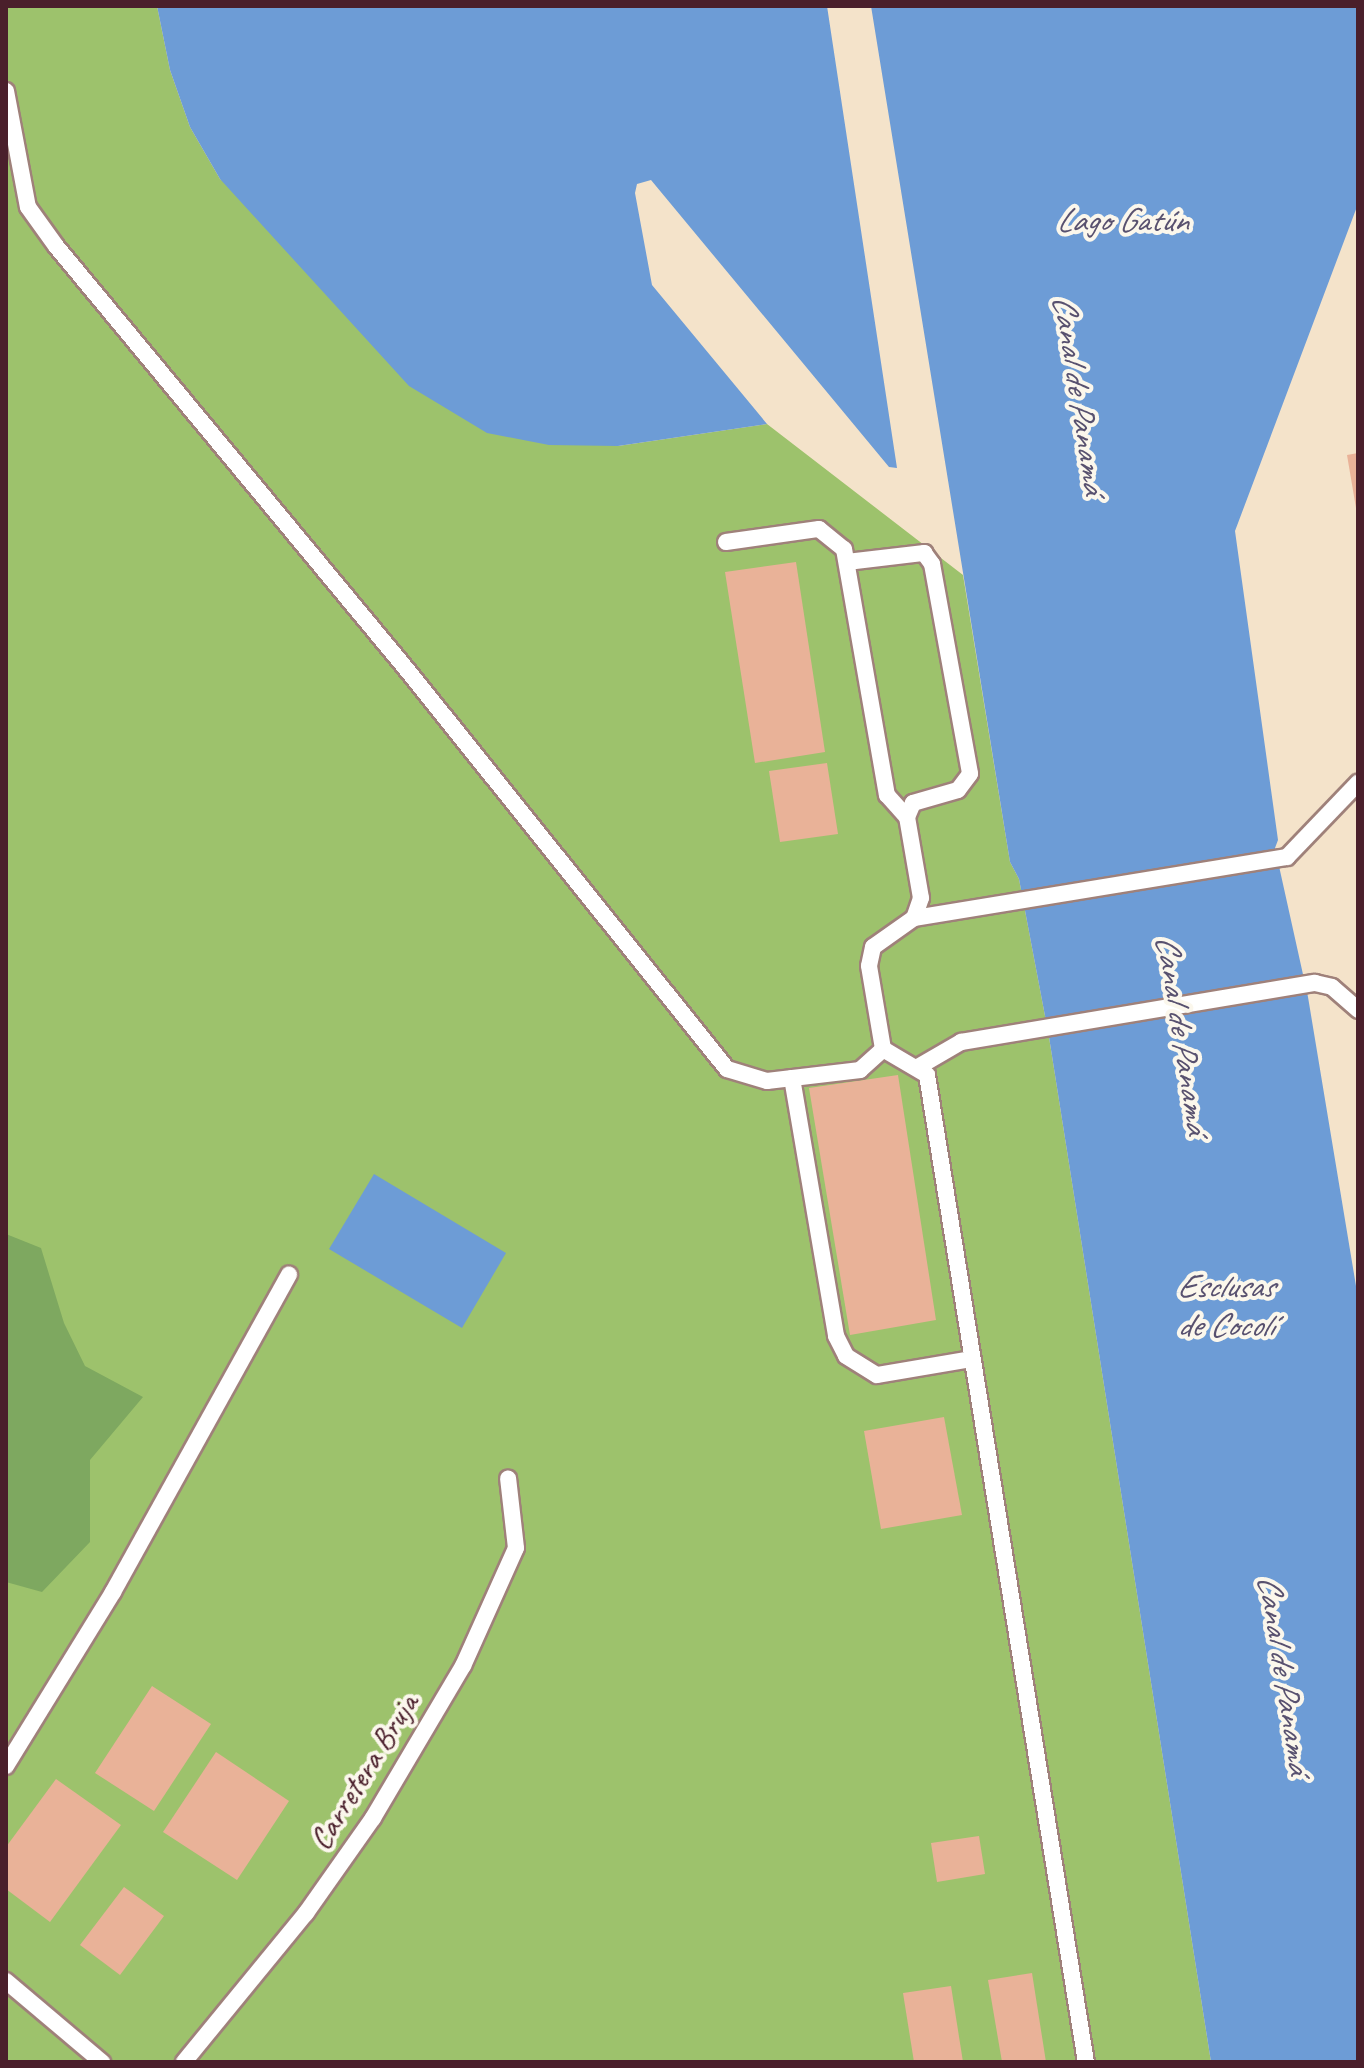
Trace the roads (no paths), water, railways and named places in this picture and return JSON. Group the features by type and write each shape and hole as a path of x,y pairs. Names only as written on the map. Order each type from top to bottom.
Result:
{"lane":[{"path":"6,91 28,207 56,246 408,671 727,1069 747,1079 792,1078 860,1070 883,1049"},
{"path":"726,542 819,529 844,549 887,795 907,817 921,898 914,918"},
{"path":"847,562 924,553 932,564 970,774 958,790 913,803 907,817"},
{"path":"883,1049 869,966 873,947 914,918 1004,900 1287,857 1358,783"},
{"path":"918,1067 961,1042 1018,1030 1315,983 1332,987 1358,1010"},
{"path":"883,1049 927,1075 1086,2062"},
{"path":"792,1078 836,1336 846,1356 877,1375 972,1359"},
{"path":"6,1766 113,1592 289,1275"},
{"name":"Carretera Bruja","path":"184,2062 315,1901 373,1818 463,1666 516,1548 508,1478"},
{"path":"6,1981 102,2062"}],"water":[{"path":"157,6 827,6 897,468 889,467 651,180 637,184 635,193 652,285 767,424 618,446 549,445 487,433 409,386 220,179 190,127 170,70"},
{"path":"871,6 1358,6 1358,204 1235,531 1278,840 1275,848 1308,997 1358,1298 1358,2062 1211,2062 1049,1037 1019,879 1010,862"},
{"path":"374,1174 506,1253 462,1328 329,1249"}],"water label":[{"name":"Lago Gatún","path":"1122,220"},
{"name":"Canal de Panamá","path":"1080,394"},
{"name":"Canal de Panamá","path":"1183,1034"},
{"name":"Esclusas de Cocolí","path":"1225,1304"},
{"name":"Canal de Panamá","path":"1285,1674"}]}
